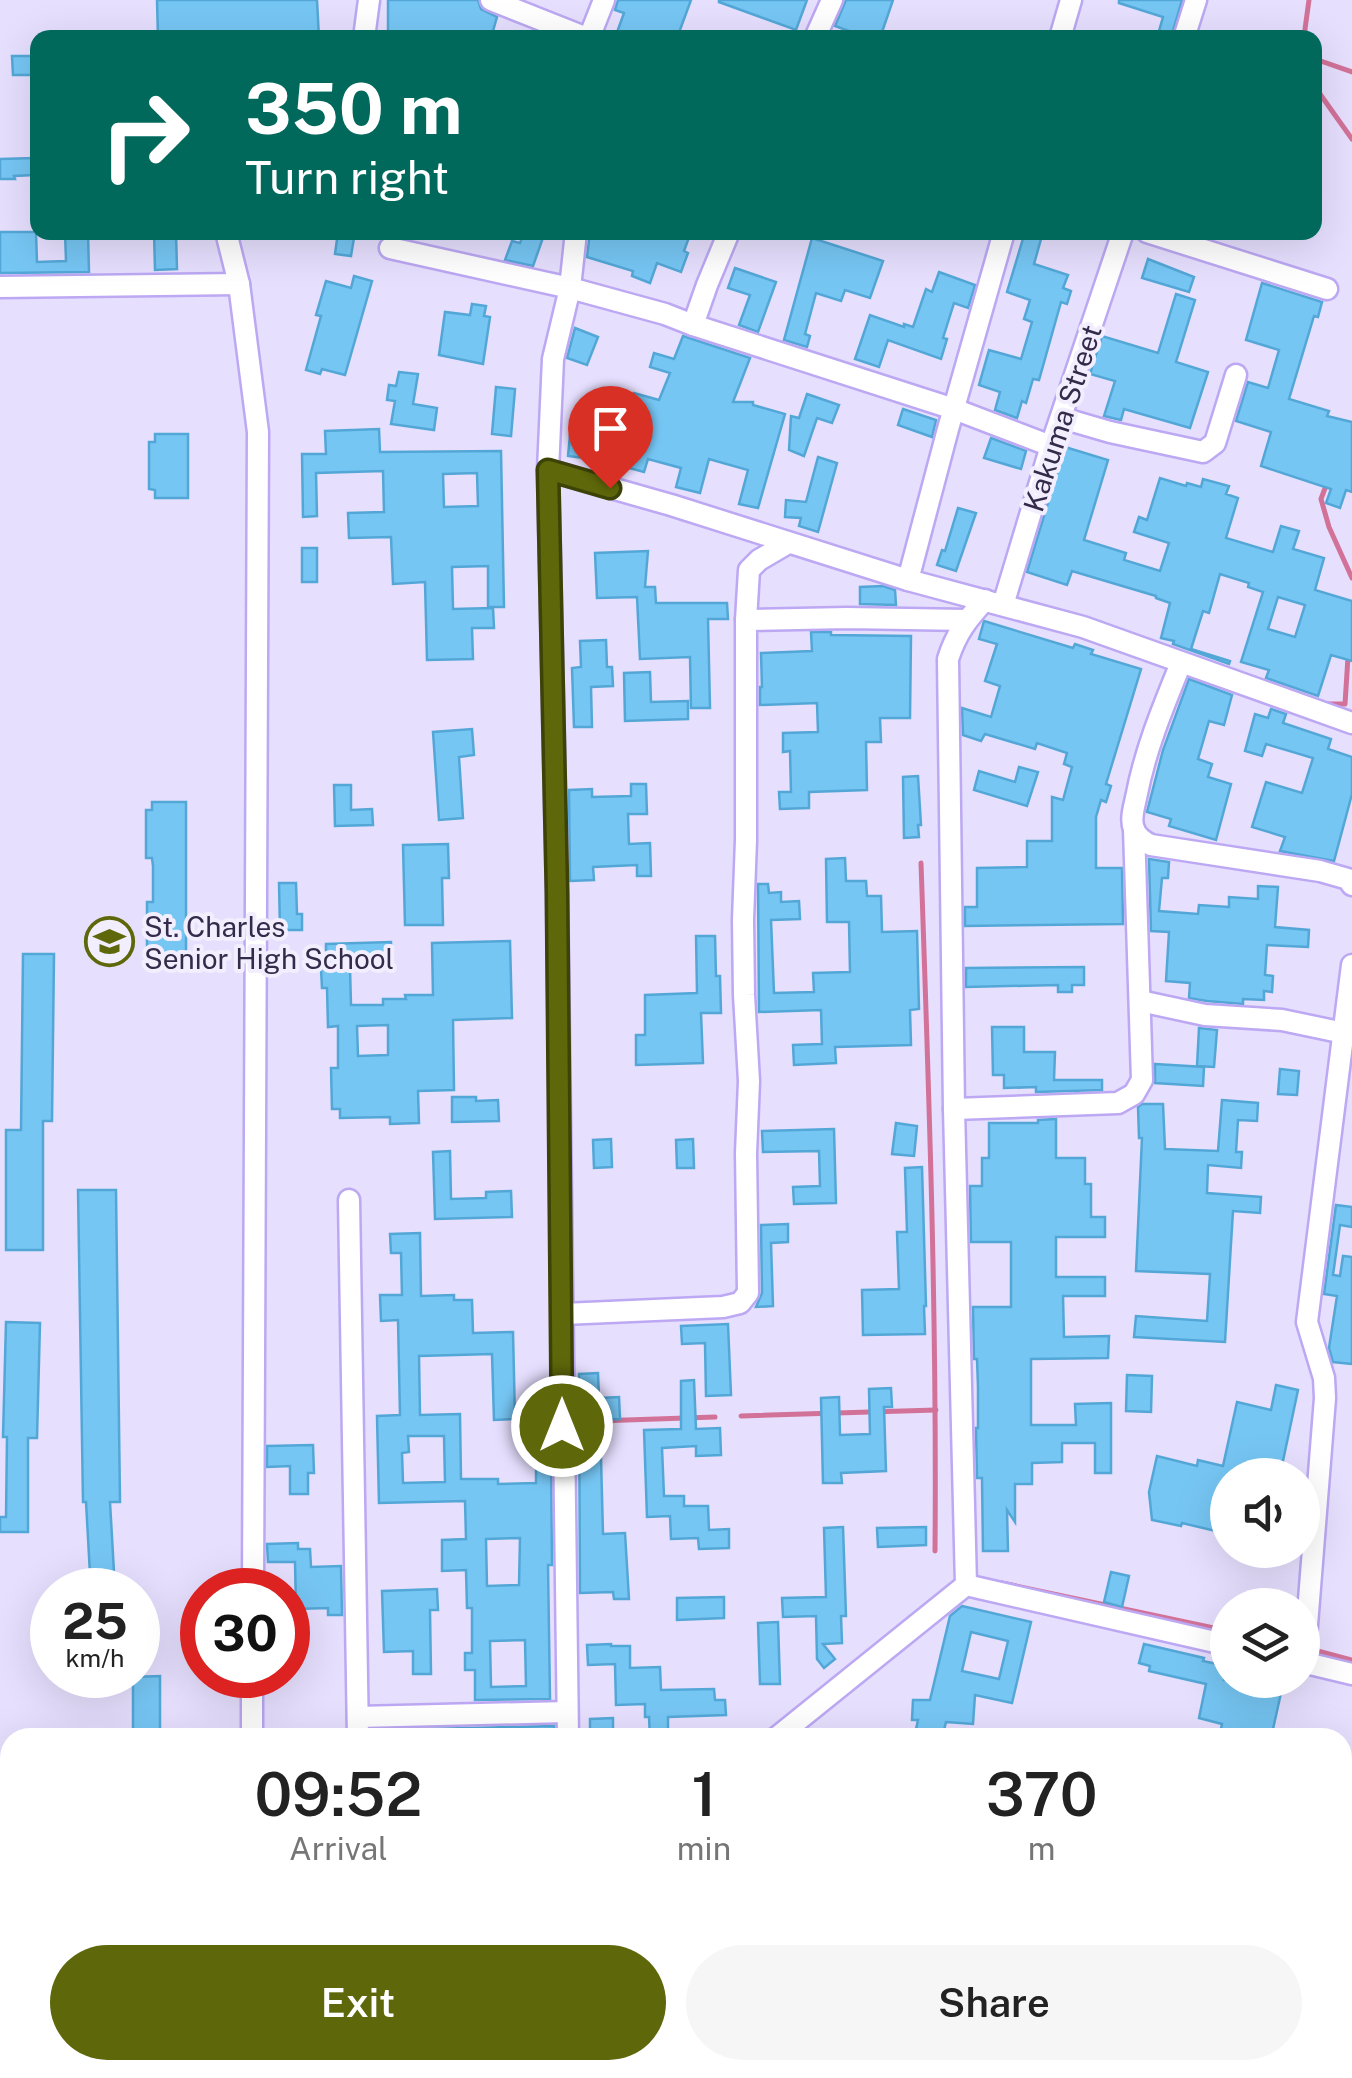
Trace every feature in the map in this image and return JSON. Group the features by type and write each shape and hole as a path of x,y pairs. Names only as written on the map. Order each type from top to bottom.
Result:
{"street":[{"path":"365,30 370,0"},
{"path":"491,0 568,30"},
{"path":"591,30 604,0"},
{"path":"819,30 832,0"},
{"path":"1062,30 1071,0"},
{"path":"1187,30 1196,0"},
{"path":"228,240 239,284 258,432 253,1568"},
{"path":"568,1728 548,470 553,359 570,288 575,240"},
{"path":"693,325 726,240"},
{"path":"908,580 1002,240"},
{"name":"Kakuma Street","path":"994,603 1062,418 1120,240"},
{"path":"1172,240 1326,289"},
{"path":"390,248 570,288 665,314 954,409 1050,446"},
{"path":"0,287 239,284"},
{"path":"1062,418 1204,452 1215,443 1236,375"},
{"path":"548,470 908,580 1083,627 1352,723"},
{"path":"562,1314 723,1307 740,1303 748,1293 749,1081 743,920 746,620 749,570 788,543"},
{"path":"966,1585 948,659 966,620 994,603"},
{"path":"746,620 966,620"},
{"path":"954,1109 1118,1102 1134,1094 1142,1080 1136,800 1150,740 1181,662"},
{"path":"1134,829 1151,846 1320,871 1348,879 1352,884"},
{"path":"1309,1588 1325,1398 1324,1378 1307,1322 1352,965"},
{"path":"1140,1001 1205,1015 1282,1020 1344,1034"},
{"path":"348,1200 358,1727 567,1712"},
{"path":"966,1585 1210,1641"},
{"path":"788,1728 966,1585"},
{"path":"1320,1666 1352,1674"},
{"path":"252,1698 252,1728"}],"building":[{"path":"157,0 317,0 319,30 158,30"},
{"path":"388,0 478,0 481,9 497,17 493,30 388,30"},
{"path":"618,0 691,0 680,30 618,30 624,13 615,10"},
{"path":"719,0 807,0 796,30"},
{"path":"846,0 893,0 883,30 846,30 835,26"},
{"path":"1182,0 1173,30 1159,30 1163,17 1119,3"},
{"path":"12,56 30,56 30,75 13,75"},
{"path":"30,158 30,175 0,179 0,159"},
{"path":"0,232 30,232 30,240 36,240 37,262 66,261 65,240 88,240 89,272 0,273"},
{"path":"154,240 176,240 177,269 155,270"},
{"path":"337,240 354,240 351,256 335,254"},
{"path":"542,240 533,266 505,260 512,241"},
{"path":"589,240 688,240 681,272 657,263 650,283 632,276 633,271 587,257"},
{"path":"811,240 883,261 870,298 845,290 841,301 816,293 805,334 810,336 807,347 784,340"},
{"path":"1023,240 1041,240 1034,264 1068,275 1063,288 1071,291 1067,304 1061,302 1039,380 1033,379 1017,418 995,410 1000,392 979,385 989,350 1021,359 1032,322 1024,319 1030,300 1007,292"},
{"path":"1148,259 1194,277 1189,292 1142,278"},
{"path":"735,268 776,282 758,332 739,325 750,295 728,288"},
{"path":"939,272 975,285 968,308 954,303 941,359 888,340 879,367 855,359 870,315 913,327 926,289 932,292"},
{"path":"354,276 372,281 345,375 322,369 320,374 306,370 326,281 351,288"},
{"path":"1262,283 1322,302 1318,317 1314,316 1289,399 1352,422 1352,492 1346,490 1340,508 1326,503 1331,489 1261,466 1271,432 1236,421 1248,382 1268,388 1279,350 1246,340"},
{"path":"1176,294 1195,300 1176,362 1208,372 1190,428 1124,409 1121,420 1104,416 1115,381 1090,374 1102,336 1158,353"},
{"path":"472,304 486,306 484,316 490,317 483,364 439,355 445,312 470,315"},
{"path":"575,328 598,337 587,365 567,358"},
{"path":"683,336 750,358 733,402 753,402 785,414 758,508 739,504 748,470 709,459 700,493 676,487 681,468 648,459 644,472 568,456 572,415 602,418 606,404 629,411 634,393 659,400 670,373 650,367 654,353 674,359"},
{"path":"399,372 418,374 413,404 437,408 434,430 391,424 395,401 387,400 389,385 396,386"},
{"path":"496,387 515,389 511,436 492,434"},
{"path":"807,394 839,405 832,423 817,418 804,456 789,450 791,416 799,418"},
{"path":"903,409 936,420 932,437 898,425"},
{"path":"379,429 380,452 501,451 504,607 488,607 488,566 452,567 453,609 493,608 494,628 472,628 473,659 427,660 425,582 393,584 391,537 349,538 348,513 384,512 383,471 316,473 317,516 303,517 302,454 326,454 325,431","holes":["477,473 478,506 444,507 443,474"]},
{"path":"155,434 188,434 188,498 155,498 155,490 149,489 149,442 155,442"},
{"path":"991,438 1026,451 1021,469 984,458"},
{"path":"1065,447 1108,460 1084,540 1126,553 1124,560 1160,571 1169,543 1134,532 1139,517 1147,520 1160,478 1186,486 1187,483 1201,487 1203,479 1229,486 1226,494 1238,498 1226,538 1273,552 1281,526 1299,531 1293,549 1324,558 1315,590 1352,601 1352,661 1331,655 1318,696 1266,678 1269,670 1241,662 1263,592 1220,574 1209,613 1203,611 1191,649 1230,661 1229,664 1161,638 1170,603 1156,596 1072,571 1067,585 1027,572","holes":["1278,597 1305,605 1295,637 1268,629"]},
{"path":"818,457 837,463 818,532 799,526 801,518 785,517 786,500 806,502"},
{"path":"958,508 976,513 956,571 937,565"},
{"path":"302,548 317,548 317,582 302,582"},
{"path":"648,551 645,587 655,587 656,603 727,603 728,619 708,619 710,708 691,708 690,657 640,659 637,597 597,598 595,553"},
{"path":"860,587 895,590 896,605 860,604"},
{"path":"984,621 1073,648 1075,644 1093,650 1091,654 1141,669 1106,784 1111,786 1096,817 1096,868 1122,868 1123,924 965,926 965,907 977,907 977,868 1027,867 1027,841 1052,841 1052,797 1063,800 1072,767 1064,764 1067,753 1037,743 1035,749 985,734 981,741 963,735 962,708 991,717 1000,686 985,681 997,644 979,639"},
{"path":"811,632 911,636 910,718 880,718 881,742 866,742 867,790 809,792 809,808 780,809 779,792 791,792 790,751 783,752 783,733 818,732 817,703 760,705 761,653 812,651"},
{"path":"606,640 607,667 612,667 613,686 591,687 592,727 574,727 572,668 581,667 580,641"},
{"path":"650,672 651,702 688,701 688,719 625,721 624,673"},
{"path":"1189,679 1232,695 1224,725 1209,721 1198,759 1212,764 1208,777 1231,784 1216,840 1169,826 1171,819 1147,812 1163,750"},
{"path":"1271,709 1286,714 1283,723 1331,739 1328,749 1352,757 1352,794 1334,861 1280,851 1285,837 1252,827 1266,782 1302,793 1313,758 1266,744 1262,756 1245,751 1255,714 1268,718"},
{"path":"472,729 474,755 459,757 463,818 439,820 433,732"},
{"path":"1019,767 1038,772 1027,806 974,790 979,771 1015,782"},
{"path":"918,776 919,837 904,838 903,777"},
{"path":"631,784 646,784 647,814 628,814 629,844 650,843 651,876 637,876 637,865 593,867 594,880 570,881 569,790 592,789 592,797 631,796"},
{"path":"334,785 351,785 351,810 372,809 373,825 335,826"},
{"path":"152,802 186,802 186,958 153,958 153,950 147,950 147,902 153,902 153,866 152,858 146,858 146,810 152,810"},
{"path":"448,844 449,878 442,878 443,925 405,925 403,845"},
{"path":"845,858 846,881 866,881 867,896 881,896 882,932 917,931 919,1009 910,1010 911,1045 835,1047 836,1063 794,1065 793,1045 822,1044 821,1010 759,1012 758,884 768,884 769,893 781,892 781,902 799,901 800,919 771,920 774,993 814,992 813,973 850,972 849,922 827,922 826,859"},
{"path":"1149,859 1169,862 1168,878 1162,878 1159,911 1198,914 1199,905 1229,907 1229,897 1258,899 1258,886 1278,887 1275,927 1309,930 1308,947 1267,945 1265,975 1273,976 1272,992 1264,991 1264,1000 1243,999 1243,1004 1189,998 1190,983 1166,981 1169,932 1151,931"},
{"path":"279,883 296,883 302,930 280,930"},
{"path":"696,936 715,936 716,976 720,976 721,1013 701,1013 703,1063 636,1065 636,1035 645,1035 645,995 697,993"},
{"path":"510,941 512,1018 453,1020 454,1090 418,1091 419,1123 390,1124 390,1117 340,1118 340,1109 332,1109 331,1068 338,1068 338,1026 328,1027 327,988 322,988 326,944 391,942 392,967 350,968 351,1005 383,1005 383,999 433,995 432,943","holes":["388,1025 388,1055 358,1056 357,1026"]},
{"path":"23,954 54,954 52,1121 43,1121 43,1250 6,1250 6,1130 21,1130"},
{"path":"1084,967 1084,985 1072,985 1072,992 1058,992 1058,985 966,987 966,968"},
{"path":"992,1027 1024,1027 1024,1052 1055,1052 1054,1080 1102,1080 1102,1090 1036,1092 1036,1087 1004,1088 1004,1075 993,1075"},
{"path":"1199,1028 1217,1030 1214,1067 1197,1066"},
{"path":"1155,1064 1204,1067 1203,1086 1155,1083"},
{"path":"1280,1069 1299,1071 1297,1095 1278,1094"},
{"path":"452,1097 498,1100 499,1121 452,1122"},
{"path":"1222,1100 1258,1103 1257,1121 1238,1120 1236,1152 1242,1152 1241,1168 1208,1165 1207,1193 1261,1197 1260,1213 1233,1211 1225,1342 1134,1337 1136,1316 1207,1321 1210,1274 1136,1271 1142,1138 1138,1107 1163,1104 1165,1149 1218,1151"},
{"path":"1056,1119 1056,1158 1085,1158 1085,1184 1091,1184 1091,1217 1105,1217 1105,1237 1056,1237 1056,1277 1105,1277 1105,1296 1063,1296 1064,1337 1109,1336 1108,1358 1031,1359 1031,1425 1076,1425 1075,1404 1111,1403 1111,1473 1095,1473 1095,1443 1062,1443 1062,1462 1032,1463 1032,1484 1015,1484 1015,1522 1007,1510 1008,1551 983,1551 982,1478 977,1478 978,1387 973,1307 1011,1307 1011,1242 971,1242 970,1186 982,1186 982,1158 989,1158 989,1123"},
{"path":"896,1123 917,1126 914,1156 892,1154"},
{"path":"834,1129 836,1203 794,1204 793,1187 820,1186 819,1151 763,1152 762,1131"},
{"path":"611,1139 612,1167 594,1168 593,1140"},
{"path":"693,1139 694,1168 677,1168 676,1140"},
{"path":"450,1151 451,1199 486,1198 486,1192 511,1191 512,1217 435,1219 433,1152"},
{"path":"922,1167 925,1334 863,1335 862,1290 899,1289 897,1232 907,1232 905,1168"},
{"path":"78,1190 116,1190 120,1502 110,1502 114,1568 90,1568 83,1502"},
{"path":"1336,1205 1352,1207 1352,1227 1340,1225 1333,1275 1340,1276 1343,1256 1352,1257 1352,1364 1333,1362 1329,1348 1337,1296 1324,1294"},
{"path":"788,1224 788,1242 771,1243 773,1306 756,1307 762,1293 761,1225"},
{"path":"420,1233 421,1296 454,1295 454,1300 472,1300 473,1333 513,1332 515,1419 494,1420 492,1354 419,1356 420,1415 460,1414 461,1479 498,1479 498,1484 536,1483 536,1455 551,1454 550,1699 475,1700 475,1670 465,1670 465,1653 472,1653 472,1608 467,1608 466,1570 442,1571 442,1540 466,1539 465,1501 379,1503 377,1416 400,1415 398,1320 381,1321 380,1295 402,1295 401,1253 391,1253 390,1234","holes":["408,1436 444,1436 445,1482 403,1483 402,1453 409,1452","520,1538 519,1585 487,1586 486,1539","525,1640 526,1686 491,1687 490,1641"]},
{"path":"6,1322 40,1323 37,1438 28,1438 28,1532 0,1532 0,1517 6,1517"},
{"path":"728,1324 731,1395 706,1396 705,1343 682,1344 681,1326"},
{"path":"598,1373 599,1398 619,1397 620,1419 600,1420 603,1534 625,1533 629,1599 614,1599 613,1592 580,1593 579,1374"},
{"path":"1127,1375 1152,1376 1151,1412 1126,1411"},
{"path":"694,1380 696,1429 720,1428 721,1455 696,1456 696,1446 662,1448 664,1496 684,1496 684,1506 708,1506 709,1530 729,1529 729,1548 699,1549 698,1538 671,1539 670,1516 647,1517 644,1430 681,1429 681,1381"},
{"path":"1276,1385 1298,1390 1284,1458 1225,1458 1237,1402 1271,1410"},
{"path":"891,1388 892,1407 884,1407 886,1471 841,1473 842,1483 823,1483 821,1398 839,1397 840,1435 870,1434 869,1389"},
{"path":"313,1445 314,1473 308,1473 308,1494 290,1494 290,1466 267,1467 267,1446"},
{"path":"1157,1456 1197,1466 1198,1460 1210,1463 1210,1530 1152,1520 1149,1492"},
{"path":"843,1527 846,1616 841,1616 842,1643 823,1644 835,1659 824,1668 817,1659 816,1616 783,1617 782,1598 826,1597 824,1528"},
{"path":"926,1527 926,1545 878,1547 877,1528"},
{"path":"298,1543 298,1549 310,1549 311,1567 341,1566 342,1615 328,1615 328,1608 310,1609 310,1568 295,1568 295,1562 268,1562 267,1544"},
{"path":"1111,1572 1129,1576 1122,1607 1104,1602"},
{"path":"437,1589 438,1610 430,1610 431,1674 413,1674 413,1651 384,1652 382,1591"},
{"path":"724,1597 724,1618 677,1620 677,1598"},
{"path":"962,1606 1031,1622 1012,1703 975,1695 973,1724 946,1722 944,1728 916,1728 918,1720 912,1720 913,1700 930,1700 950,1616","holes":["971,1632 1008,1641 999,1679 962,1671"]},
{"path":"778,1622 780,1684 760,1684 758,1623"},
{"path":"1144,1644 1204,1658 1203,1661 1210,1662 1210,1698 1280,1698 1273,1728 1221,1728 1222,1724 1199,1718 1206,1684 1149,1671 1150,1666 1139,1663"},
{"path":"587,1645 630,1646 630,1668 660,1667 661,1690 714,1689 715,1700 725,1700 726,1715 668,1717 668,1728 650,1728 645,1704 616,1705 615,1664 588,1665"},
{"path":"133,1698 160,1698 160,1728 133,1728"},
{"path":"613,1718 613,1728 590,1728 590,1719"},
{"path":"554,1726 554,1728 470,1728"}],"waterway":[{"path":"1305,30 1309,0"},
{"path":"1322,61 1352,72"},
{"path":"1322,97 1352,139"},
{"path":"1327,483 1321,499 1352,578"},
{"path":"1323,704 1345,704 1348,657"},
{"path":"921,863 934,1293 935,1551"},
{"path":"741,1416 936,1410"},
{"path":"597,1421 715,1417"},
{"path":"1002,1583 1210,1627"},
{"path":"1320,1652 1352,1660"}],"place":[{"name":"St. Charles Senior High School","path":"109,942"}],"route":[{"path":"562,1426 548,470 610,488"}]}
